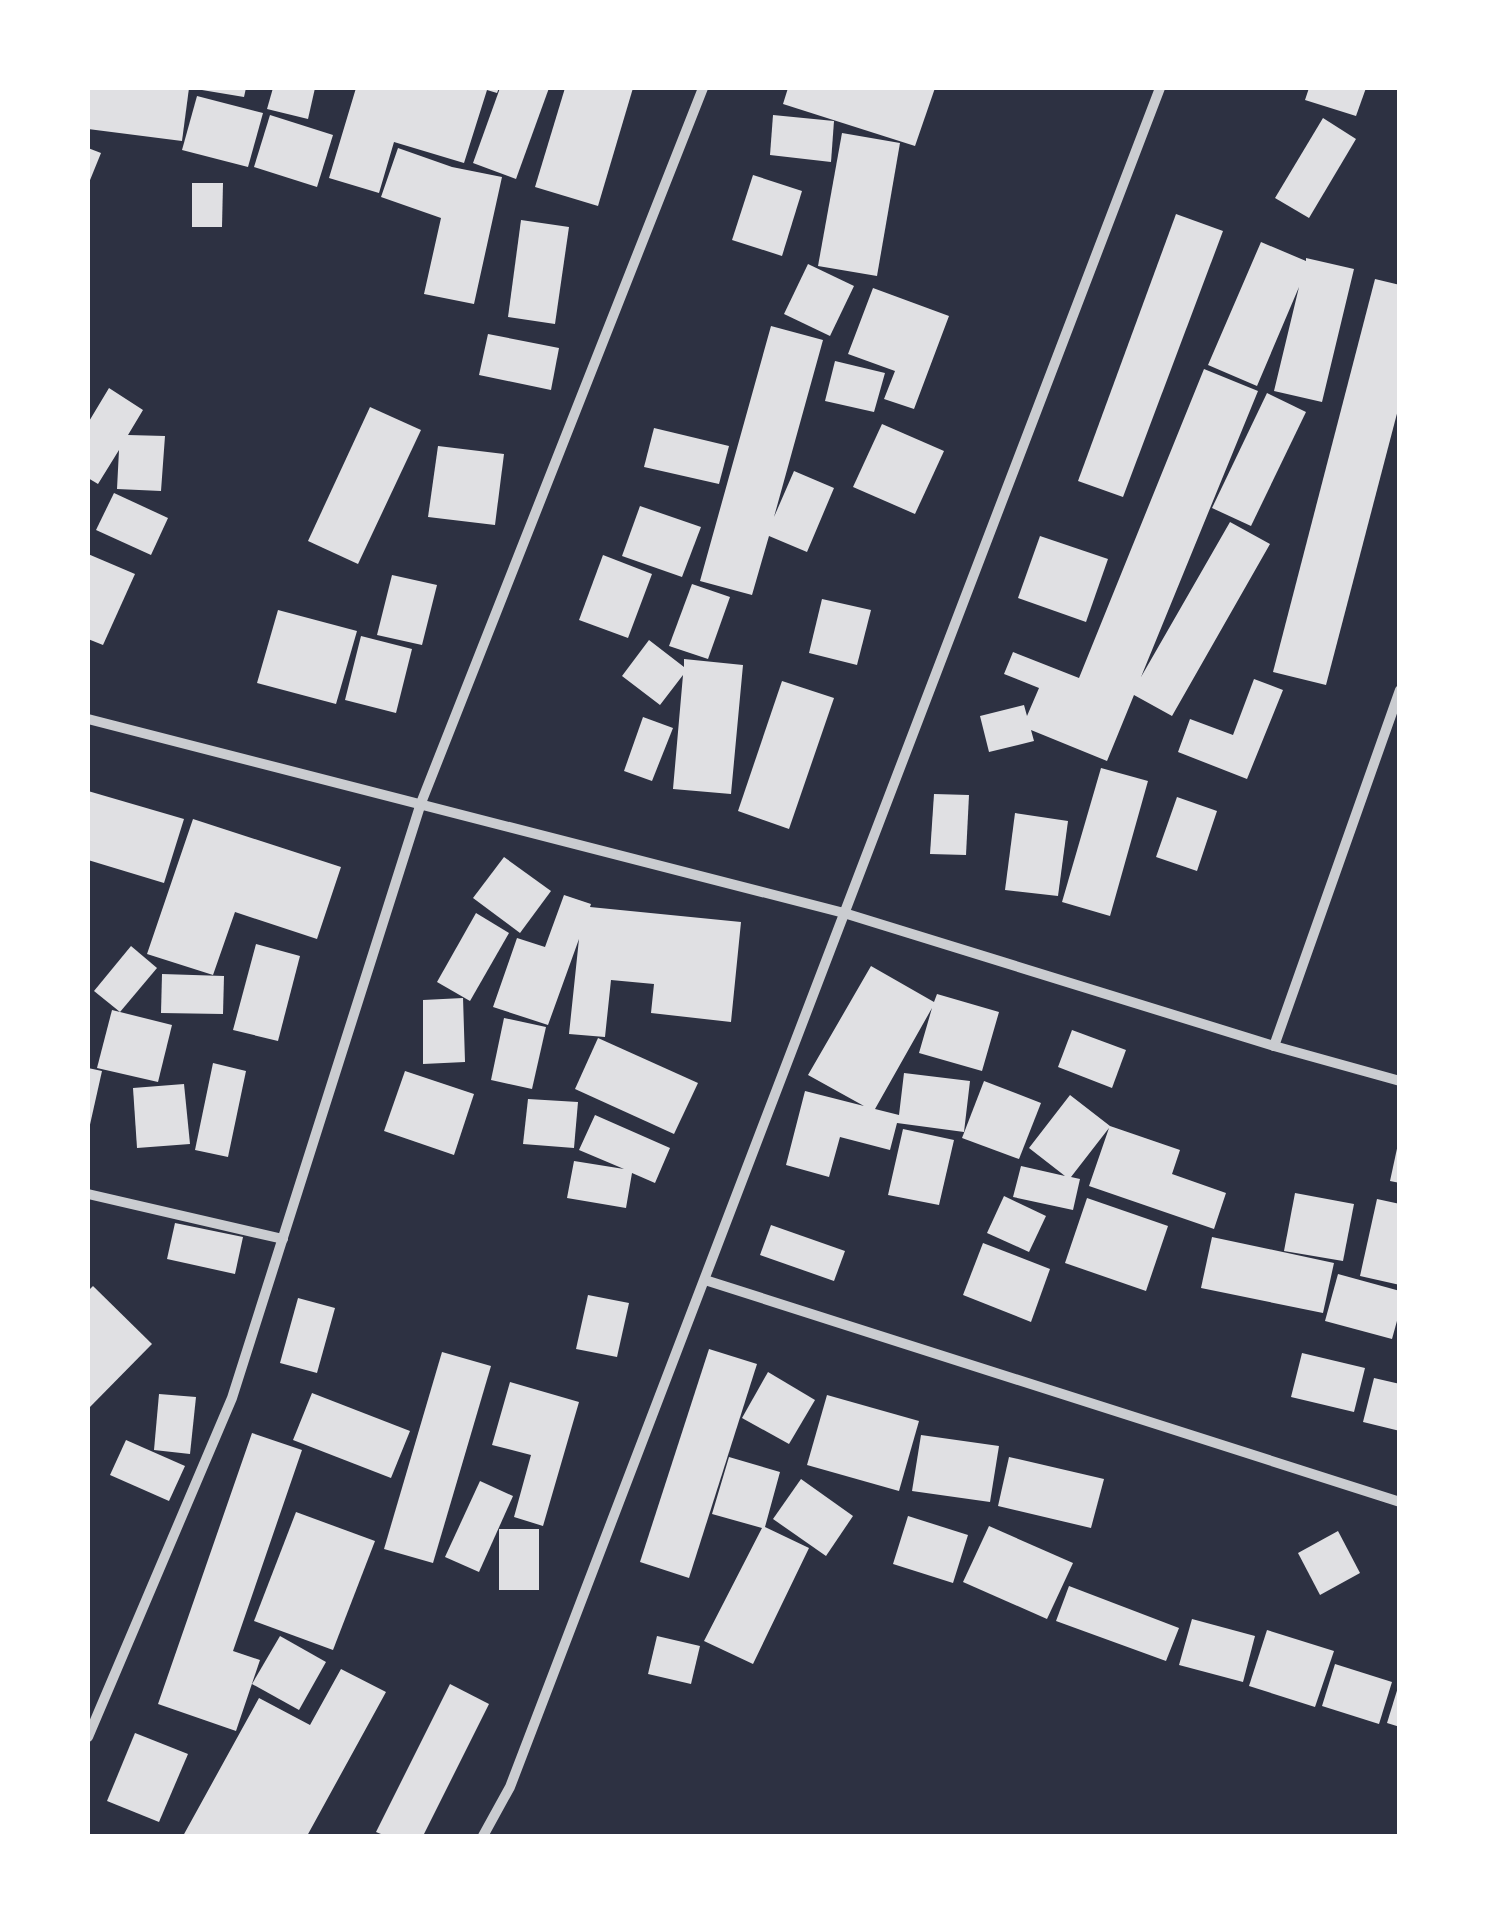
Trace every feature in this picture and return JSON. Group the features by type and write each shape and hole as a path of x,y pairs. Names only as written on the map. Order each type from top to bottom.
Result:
{"street":[{"path":"88,1736 232,1398 421,802 702,88"},
{"path":"484,1836 510,1787 1160,88"},
{"path":"1274,1046 1400,690"},
{"path":"88,719 844,913 1400,1081"},
{"path":"88,1194 283,1239"},
{"path":"705,1280 1400,1502"}],"building":[{"path":"88,88 189,88 182,141 88,129"},
{"path":"190,88 246,88 244,97"},
{"path":"273,88 315,88 308,119 267,109"},
{"path":"356,88 499,88 497,93 487,90 464,163 394,142 379,193 329,178"},
{"path":"500,88 549,88 516,179 473,163"},
{"path":"565,88 633,88 598,206 535,187"},
{"path":"788,88 935,88 915,146 783,104"},
{"path":"1309,88 1366,88 1356,116 1305,100"},
{"path":"197,96 263,113 248,167 182,150"},
{"path":"270,115 333,135 317,187 254,167"},
{"path":"773,115 834,121 831,162 770,155"},
{"path":"1323,118 1356,139 1309,218 1275,198"},
{"path":"842,133 900,143 877,276 818,266"},
{"path":"88,148 101,153 88,185"},
{"path":"398,148 452,167 502,177 474,304 424,294 441,218 381,197"},
{"path":"753,175 802,191 782,256 732,240"},
{"path":"192,183 223,183 222,227 192,227"},
{"path":"1176,214 1223,231 1123,497 1078,481"},
{"path":"521,220 569,227 555,324 508,317"},
{"path":"1261,242 1306,261 1354,269 1322,402 1274,391 1299,287 1257,386 1208,365"},
{"path":"808,264 854,286 830,336 784,314"},
{"path":"1375,279 1400,285 1400,402 1326,685 1273,672"},
{"path":"873,288 949,316 914,409 884,399 895,371 848,354"},
{"path":"771,326 823,340 774,517 794,471 834,488 807,552 769,536 752,595 700,581"},
{"path":"488,334 559,348 551,390 479,375"},
{"path":"835,361 885,373 874,412 825,401"},
{"path":"1204,369 1258,391 1141,677 1230,522 1270,544 1172,716 1134,695 1107,761 1031,730 1034,741 989,752 980,716 1024,705 1027,716 1039,688 1004,674 1013,652 1079,678"},
{"path":"109,388 143,410 128,435 165,436 161,491 117,489 119,450 98,484 88,478 88,423"},
{"path":"1267,393 1306,412 1251,526 1212,508"},
{"path":"370,407 421,430 358,564 308,541"},
{"path":"882,424 944,451 915,514 853,487"},
{"path":"654,428 729,446 719,484 644,467"},
{"path":"438,446 504,454 495,525 428,517"},
{"path":"114,493 168,518 151,555 96,530"},
{"path":"640,506 701,527 682,577 622,556"},
{"path":"1040,536 1108,559 1086,622 1018,598"},
{"path":"88,554 135,574 103,645 88,639"},
{"path":"603,555 652,574 628,638 579,620"},
{"path":"392,575 437,585 422,645 377,635"},
{"path":"692,584 730,597 708,659 669,646"},
{"path":"822,599 871,610 857,665 809,653"},
{"path":"278,610 357,631 336,704 257,683"},
{"path":"361,636 412,649 396,713 345,700"},
{"path":"649,640 684,667 684,659 743,665 731,794 673,789 683,675 660,705 622,676"},
{"path":"1254,679 1283,690 1247,779 1178,752 1190,719 1233,735"},
{"path":"782,681 834,698 789,829 738,811"},
{"path":"643,717 673,728 652,781 624,771"},
{"path":"1101,768 1148,781 1110,916 1062,902"},
{"path":"88,791 184,819 164,883 88,860"},
{"path":"934,794 969,795 966,855 930,854"},
{"path":"1177,797 1217,811 1197,871 1156,857"},
{"path":"1015,813 1068,821 1058,896 1005,890"},
{"path":"193,819 341,867 317,939 235,912 213,975 147,954"},
{"path":"504,857 551,891 520,933 473,898"},
{"path":"564,895 591,904 590,907 741,922 731,1022 651,1013 654,984 611,980 605,1037 569,1034 579,939 548,1025 493,1007 517,938 545,947"},
{"path":"476,913 509,933 470,1001 437,982"},
{"path":"256,944 300,956 278,1041 233,1030"},
{"path":"131,946 157,968 120,1012 94,991"},
{"path":"871,966 934,1002 937,994 999,1012 982,1071 919,1053 932,1008 875,1109 899,1115 904,1073 970,1081 964,1132 897,1123 890,1150 840,1137 829,1177 786,1165 805,1091 864,1106 808,1075"},
{"path":"162,974 224,976 223,1014 161,1013"},
{"path":"463,998 465,1062 423,1064 423,1000"},
{"path":"112,1010 172,1025 158,1082 97,1068"},
{"path":"504,1018 546,1027 532,1089 491,1080"},
{"path":"1072,1030 1126,1050 1112,1088 1058,1067"},
{"path":"598,1038 698,1083 674,1134 575,1089"},
{"path":"213,1063 246,1071 228,1157 195,1150"},
{"path":"88,1068 102,1071 89,1129 88,1129"},
{"path":"405,1071 474,1094 454,1155 384,1131"},
{"path":"984,1081 1041,1103 1019,1159 962,1138"},
{"path":"184,1084 190,1144 137,1148 133,1088"},
{"path":"1070,1095 1110,1126 1180,1150 1172,1174 1226,1193 1214,1229 1089,1186 1109,1128 1071,1177 1080,1179 1073,1210 1013,1197 1021,1166 1065,1176 1029,1148"},
{"path":"528,1099 578,1102 574,1148 523,1144"},
{"path":"595,1115 670,1148 655,1183 632,1173 626,1208 567,1198 574,1161 624,1169 579,1150"},
{"path":"903,1129 954,1140 939,1205 888,1195"},
{"path":"1400,1145 1400,1183 1390,1181"},
{"path":"1295,1193 1354,1204 1343,1261 1284,1251"},
{"path":"1004,1196 1046,1216 1029,1252 987,1233"},
{"path":"1087,1198 1168,1226 1146,1291 1065,1263"},
{"path":"1377,1199 1400,1204 1400,1285 1360,1276"},
{"path":"175,1223 243,1237 235,1274 167,1259"},
{"path":"771,1225 845,1251 834,1281 760,1255"},
{"path":"1212,1237 1334,1263 1323,1313 1201,1288"},
{"path":"983,1243 1050,1269 1031,1322 963,1295"},
{"path":"1338,1274 1400,1291 1400,1310 1392,1339 1325,1321"},
{"path":"93,1286 152,1344 88,1409 88,1291"},
{"path":"588,1295 629,1303 617,1357 576,1349"},
{"path":"298,1298 335,1308 317,1373 280,1363"},
{"path":"709,1349 757,1364 689,1578 640,1562"},
{"path":"442,1352 491,1366 433,1563 384,1549"},
{"path":"1302,1353 1365,1368 1354,1412 1291,1397"},
{"path":"768,1372 815,1400 789,1444 742,1418"},
{"path":"1374,1378 1400,1384 1400,1431 1363,1422"},
{"path":"510,1382 579,1402 543,1526 514,1517 531,1455 492,1445"},
{"path":"312,1393 410,1431 391,1478 293,1440"},
{"path":"159,1394 196,1397 190,1454 154,1450"},
{"path":"827,1395 919,1421 899,1491 807,1465"},
{"path":"252,1433 302,1450 233,1651 260,1660 236,1731 158,1704"},
{"path":"921,1435 999,1446 990,1502 912,1491"},
{"path":"126,1440 185,1466 169,1501 110,1475"},
{"path":"729,1457 780,1472 765,1527 809,1548 753,1664 704,1641 762,1528 712,1514"},
{"path":"1009,1457 1104,1479 1091,1528 998,1506"},
{"path":"801,1479 853,1516 826,1556 773,1519"},
{"path":"480,1481 513,1496 479,1572 445,1557"},
{"path":"296,1512 375,1541 333,1650 254,1621"},
{"path":"908,1516 968,1535 953,1583 893,1564"},
{"path":"989,1526 1073,1563 1047,1619 963,1582"},
{"path":"499,1529 539,1529 539,1590 499,1590"},
{"path":"1338,1531 1360,1573 1320,1595 1298,1553"},
{"path":"1069,1586 1179,1628 1166,1661 1056,1621"},
{"path":"1192,1619 1255,1636 1243,1682 1179,1665"},
{"path":"1267,1630 1334,1651 1315,1707 1249,1686"},
{"path":"280,1636 326,1662 299,1710 252,1684"},
{"path":"657,1636 700,1646 691,1684 648,1674"},
{"path":"1335,1664 1392,1682 1379,1724 1322,1706"},
{"path":"341,1669 386,1692 307,1836 183,1836 259,1698 310,1725"},
{"path":"450,1684 489,1704 423,1836 386,1836 376,1832"},
{"path":"1400,1685 1400,1727 1387,1723"},
{"path":"135,1733 188,1754 159,1822 107,1801"}]}
